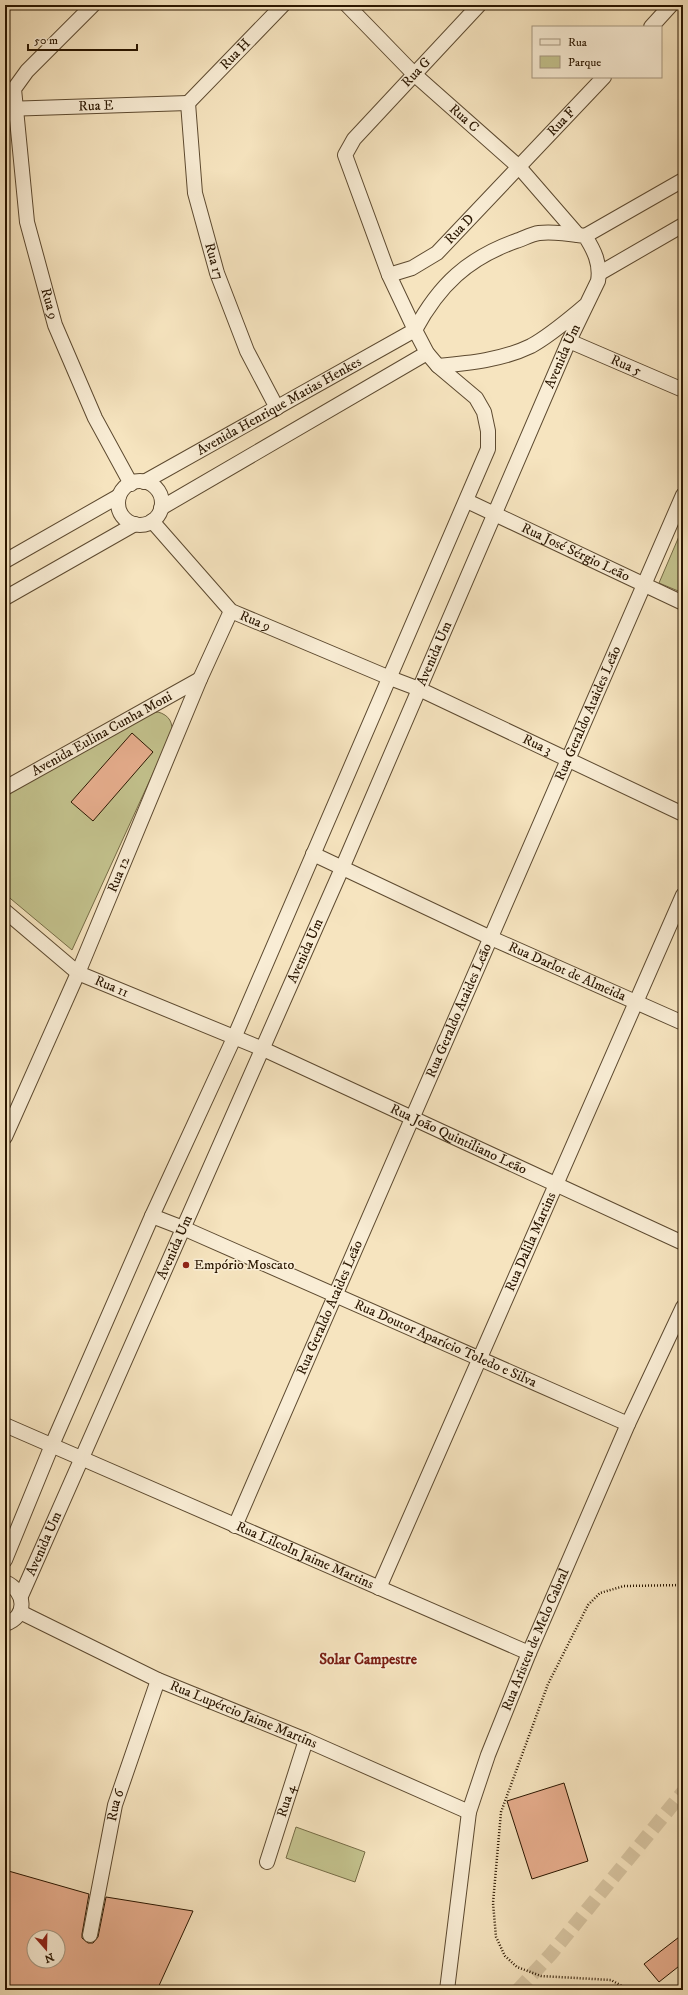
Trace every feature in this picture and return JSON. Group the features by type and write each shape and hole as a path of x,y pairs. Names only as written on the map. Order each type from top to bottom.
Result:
{"street":[{"name":"Rua 9","path":"93,5 27,71 14,89 10,109 27,222 56,325 95,418 137,483"},
{"name":"Rua H","path":"188,103 283,5"},
{"name":"Rua C","path":"346,5 414,74 519,167 582,235 598,262 600,273"},
{"name":"Rua G","path":"389,275 345,155 354,139 478,5"},
{"path":"652,26 672,5"},
{"name":"Rua F","path":"519,167 603,78"},
{"name":"Rua E","path":"10,109 188,103"},
{"name":"Rua 17","path":"188,103 195,193 217,273 247,351 277,408"},
{"name":"Rua D","path":"389,275 412,268 437,252 519,167"},
{"path":"415,330 426,308 448,281 486,253 539,233 582,235 683,180"},
{"path":"600,273 683,225"},
{"name":"Avenida Um","path":"20,1596 343,866 494,514 569,341 598,281 600,273"},
{"path":"389,275 415,330"},
{"path":"438,366 489,360 532,345 560,327 586,305"},
{"name":"Avenida Henrique Matias Henkes","path":"137,483 277,408 415,330"},
{"name":"Avenida Um","path":"5,1560 52,1445 152,1216 234,1038 467,501 488,449 488,431 484,412 476,398 438,366 427,353 415,330"},
{"name":"Rua 5","path":"569,341 683,390"},
{"name":"Avenida Henrique Matias Henkes","path":"161,508 427,353"},
{"path":"137,483 151,485 157,491 161,499 161,508 157,516 152,521 142,525 135,524 125,519 120,513 118,506 122,491 137,483"},
{"name":"Rua Geraldo Ataides Leão","path":"235,1526 683,495"},
{"path":"5,561 120,496"},
{"name":"Rua José Sérgio Leão","path":"467,501 683,603"},
{"name":"Rua 9","path":"152,521 231,611 390,678"},
{"path":"5,598 135,524"},
{"name":"Rua 12","path":"5,1137 78,973 200,679 231,611"},
{"name":"Rua 3","path":"390,678 419,689 568,758 683,814"},
{"name":"Avenida Eulina Cunha Moni","path":"5,788 200,679"},
{"name":"Rua Darlot de Almeida","path":"314,854 343,866 491,938 683,1024"},
{"name":"Rua Dalila Martins","path":"379,1588 683,895"},
{"name":"Rua 11","path":"5,911 78,973 234,1038"},
{"name":"Rua João Quintiliano Leão","path":"234,1038 262,1049 683,1243"},
{"name":"Rua Doutor Aparício Toledo e Silva","path":"152,1216 183,1228 628,1424"},
{"name":"Rua Aristeu de Melo Cabral","path":"447,1990 469,1812 488,1755 529,1653 628,1424 683,1307"},
{"path":"5,1426 52,1445"},
{"name":"Rua Lilcoln Jaime Martins","path":"52,1445 529,1653"},
{"path":"5,1582 12,1585 20,1596 22,1608 12,1619 5,1636"},
{"name":"Rua Lupércio Jaime Martins","path":"12,1619 306,1740 469,1812"},
{"name":"Rua 6","path":"90,1935 115,1805 158,1680"},
{"name":"Rua 4","path":"267,1862 306,1740"}],"path":[{"path":"629,1990 611,1980 541,1976 517,1967 505,1956 496,1937 493,1903 501,1812 548,1684 588,1605 600,1593 624,1586 683,1585"}],"green space":[{"path":"683,527 683,593 659,583"},
{"path":"158,712 168,717 170,720 172,726 171,734 72,950 5,894 5,796 153,713"},
{"path":"296,1827 365,1852 355,1882 286,1858"}],"building":[{"path":"132,733 153,752 93,821 71,802"},
{"path":"564,1783 588,1861 532,1879 507,1801"},
{"path":"5,1870 89,1894 82,1934 82,1938 88,1943 93,1943 98,1937 106,1897 193,1911 157,1990 5,1990"},
{"path":"683,1934 683,1963 659,1982 644,1964"}],"tunnel":[{"path":"518,1990 551,1954 683,1792"}],"place":[{"name":"Empório Moscato","path":"186,1265"}],"district":[{"name":"Solar Campestre","path":"368,1659"}]}
